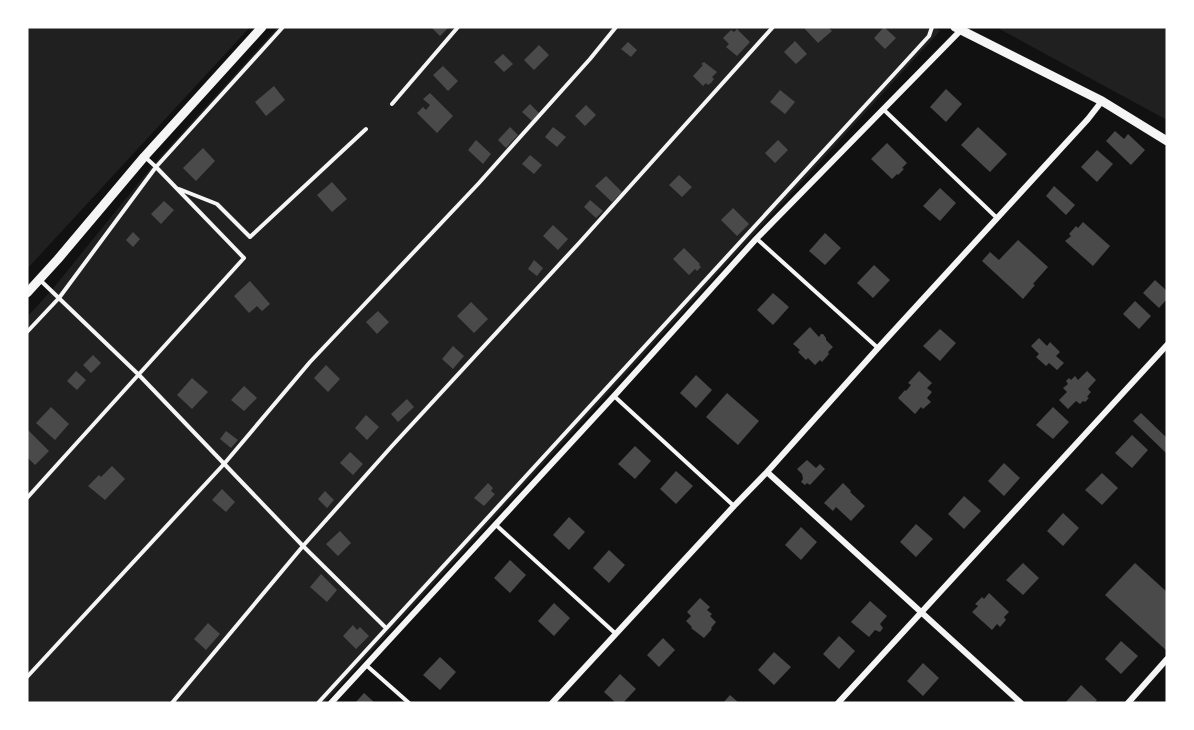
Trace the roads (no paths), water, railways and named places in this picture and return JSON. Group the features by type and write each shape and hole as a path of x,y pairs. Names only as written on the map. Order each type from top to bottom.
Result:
{"street":[{"path":"27,293 144,157 262,27"},
{"path":"331,703 756,238 958,29 1102,101 1167,141"},
{"path":"552,703 766,472 1102,101"},
{"path":"838,703 1167,345"},
{"path":"766,472 1021,703"},
{"path":"1128,703 1167,659"}],"lane":[{"path":"27,332 59,298 156,166 283,27"},
{"path":"392,104 458,27"},
{"path":"27,677 224,464 310,362 479,183 616,27"},
{"path":"172,703 303,546 773,27"},
{"path":"925,27 929,36"},
{"path":"318,703 929,36 932,27"},
{"path":"883,109 997,218"},
{"path":"176,188 217,204 250,237 366,129"},
{"path":"27,498 244,258 156,166 144,157"},
{"path":"756,238 878,348"},
{"path":"39,279 139,375 303,546 386,628"},
{"path":"614,396 734,506"},
{"path":"495,524 616,634"},
{"path":"366,665 409,703"}]}
